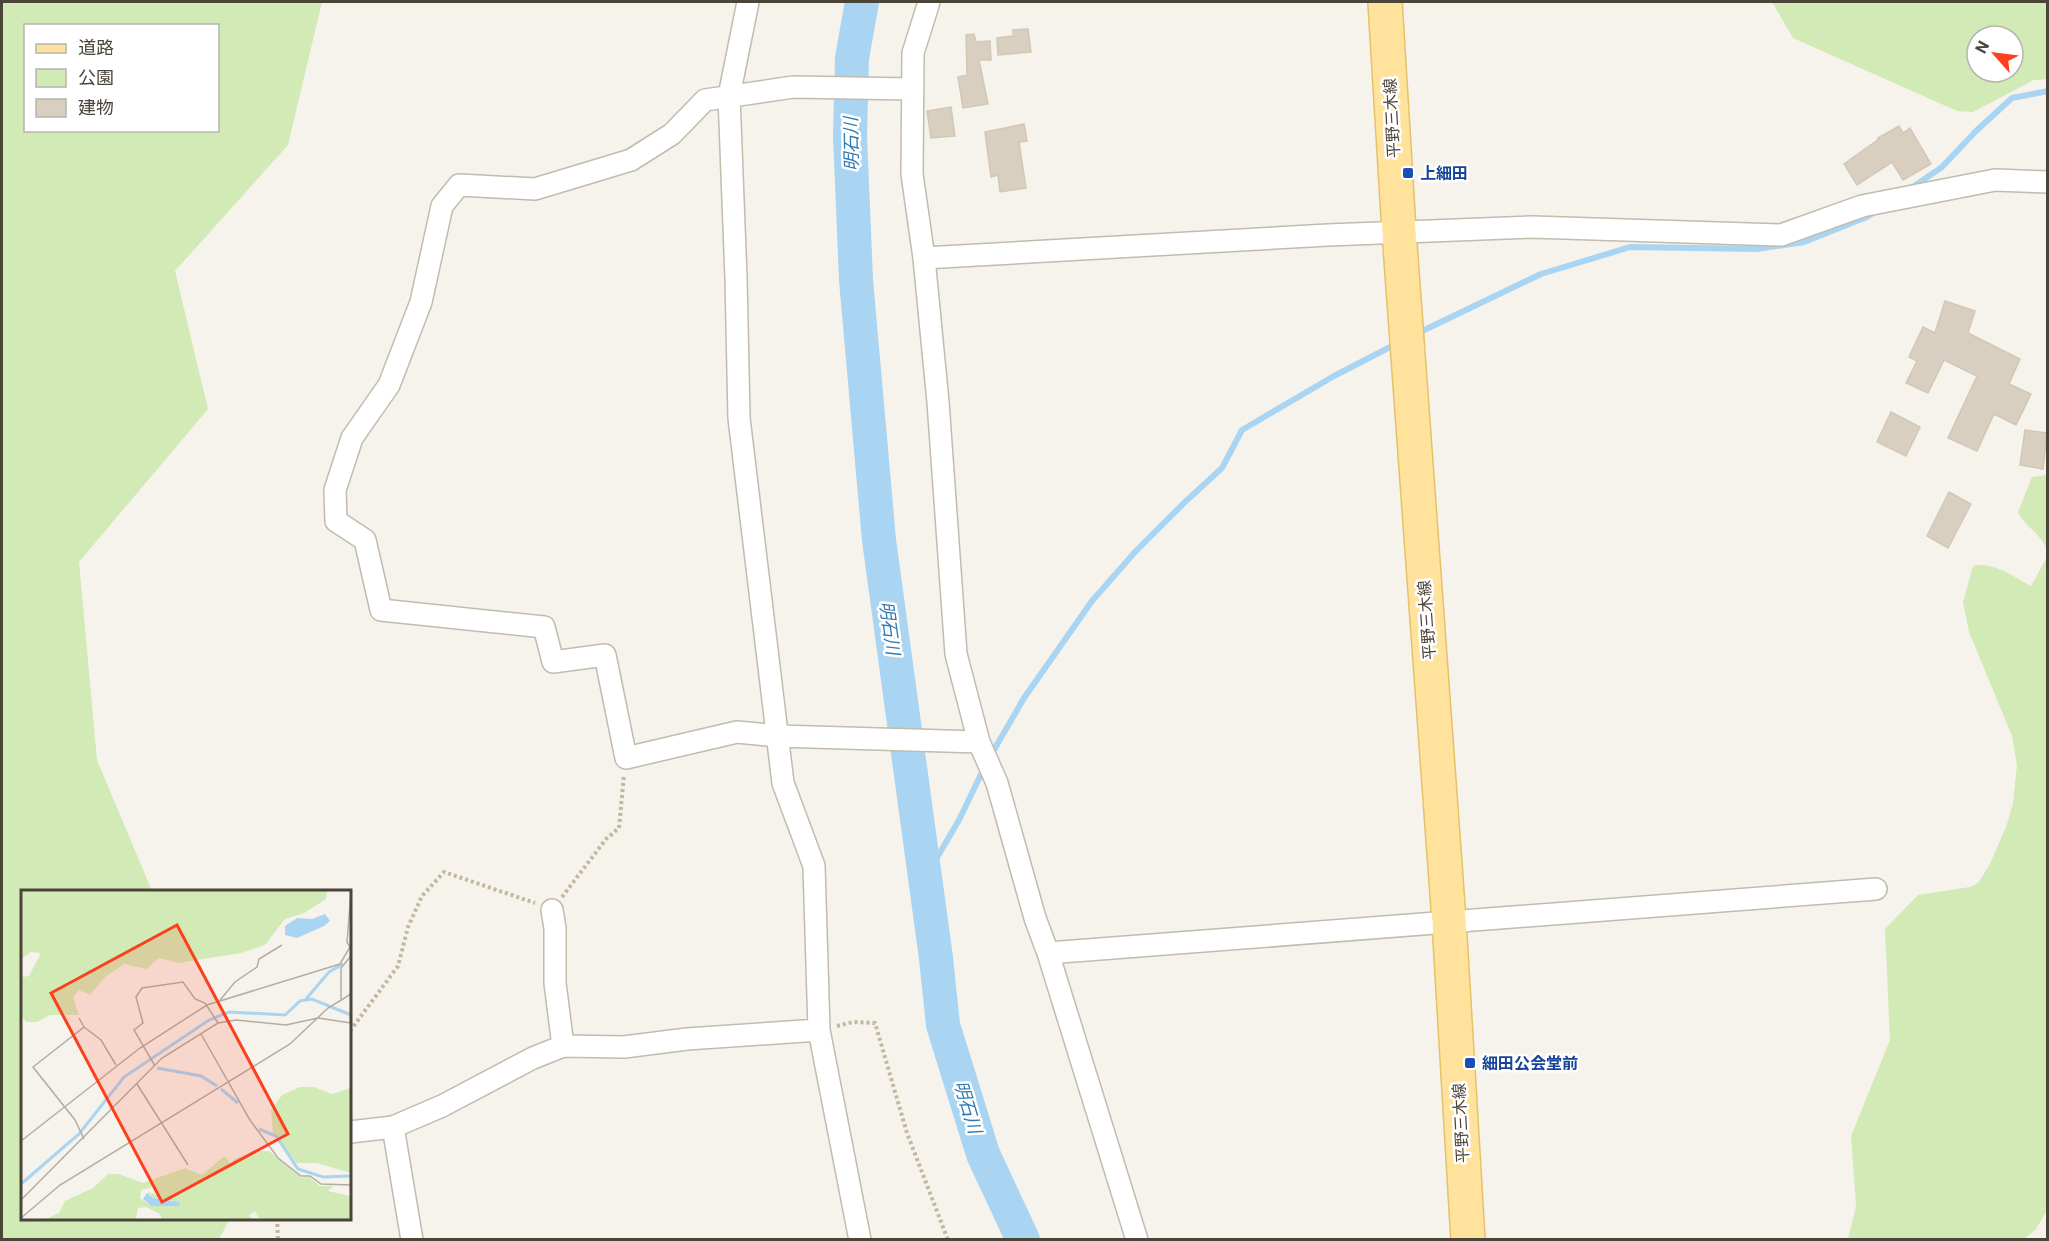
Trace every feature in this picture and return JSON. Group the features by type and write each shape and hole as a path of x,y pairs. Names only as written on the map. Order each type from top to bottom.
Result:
{"main road":[{"name":"平野三木線","path":"1385,2 1399,231 1449,921 1468,1239"}],"street":[{"path":"748,2 729,96 739,418 783,783 814,866 819,1030 860,1239"},
{"path":"929,2 913,53 912,174 924,258 939,413 956,654 979,742 997,783 1035,918 1137,1239"},
{"path":"912,89 793,87 705,100 672,134 631,160 535,189 459,185 442,206 422,302 389,386 352,438 335,490 336,521 365,540 381,610 544,627 553,663 605,655 626,758 737,732 778,736 979,742"},
{"path":"924,258 1399,231 1532,227 1782,235 1862,206 1995,180 2048,182"},
{"path":"1048,953 1876,889"},
{"path":"552,910 555,927 555,983 563,1046"},
{"path":"351,1132 393,1126 442,1106 533,1058 563,1046 624,1047 687,1039 819,1030"},
{"path":"393,1126 412,1239"}],"path":[{"path":"351,1030 398,966 408,927 422,896 444,872 552,910 606,839 619,828 626,758"},
{"path":"819,1030 853,1022 874,1023 907,1133 948,1239"},
{"path":"276,1220 278,1239"}],"green space":[{"path":"2,2 322,2 288,145 175,271 208,409 79,562 97,760 152,890 21,890 21,1220 229,1220 219,1239 2,1239"},
{"path":"1772,2 2047,2 2047,79 2034,80 1973,112 1957,111 1793,38"},
{"path":"2048,475 2047,551 2041,539 2018,512 2032,477"},
{"path":"2047,557 2047,1210 2036,1229 2024,1239 1848,1239 1856,1206 1851,1136 1890,1040 1885,929 1918,895 1970,887 1978,883 1990,864 2013,803 2017,765 2012,736 1969,632 1963,602 1973,566 1996,568 2031,586"}],"building":[{"path":"1028,29 1031,52 998,55 997,38 1013,36 1013,30"},
{"path":"974,34 976,42 990,41 991,60 979,60 988,104 963,108 958,77 967,75 966,35"},
{"path":"951,107 955,136 931,138 927,111"},
{"path":"1024,124 1027,141 1019,142 1026,188 1000,192 998,175 991,177 985,132"},
{"path":"1899,126 1903,133 1910,128 1931,164 1903,180 1892,162 1857,185 1844,164 1878,138"},
{"path":"1945,301 1975,311 1968,333 2020,359 2009,384 2031,394 2016,425 1994,414 1977,451 1948,438 1977,376 1944,360 1928,393 1906,383 1917,361 1909,357 1923,327 1935,333"},
{"path":"1891,412 1920,427 1906,456 1877,442"},
{"path":"2025,430 2047,433 2043,469 2020,465"},
{"path":"1949,492 1971,504 1948,548 1927,536"}],"waterway":[{"name":"明石川","path":"862,2 852,58 850,135 856,280 879,540 936,958 943,1025 983,1154 1023,1240"},
{"path":"1910,189 1942,167 2012,98 2048,91"},
{"path":"1416,334 1541,274 1630,247 1757,249 1804,242 1867,217 1876,211"},
{"path":"991,755 1024,698 1092,601 1135,552 1222,468 1242,430 1334,376 1396,344"},
{"path":"925,878 959,820 985,766"}],"place":[{"name":"上細田","path":"1408,173"},
{"name":"細田公会堂前","path":"1470,1063"}]}
